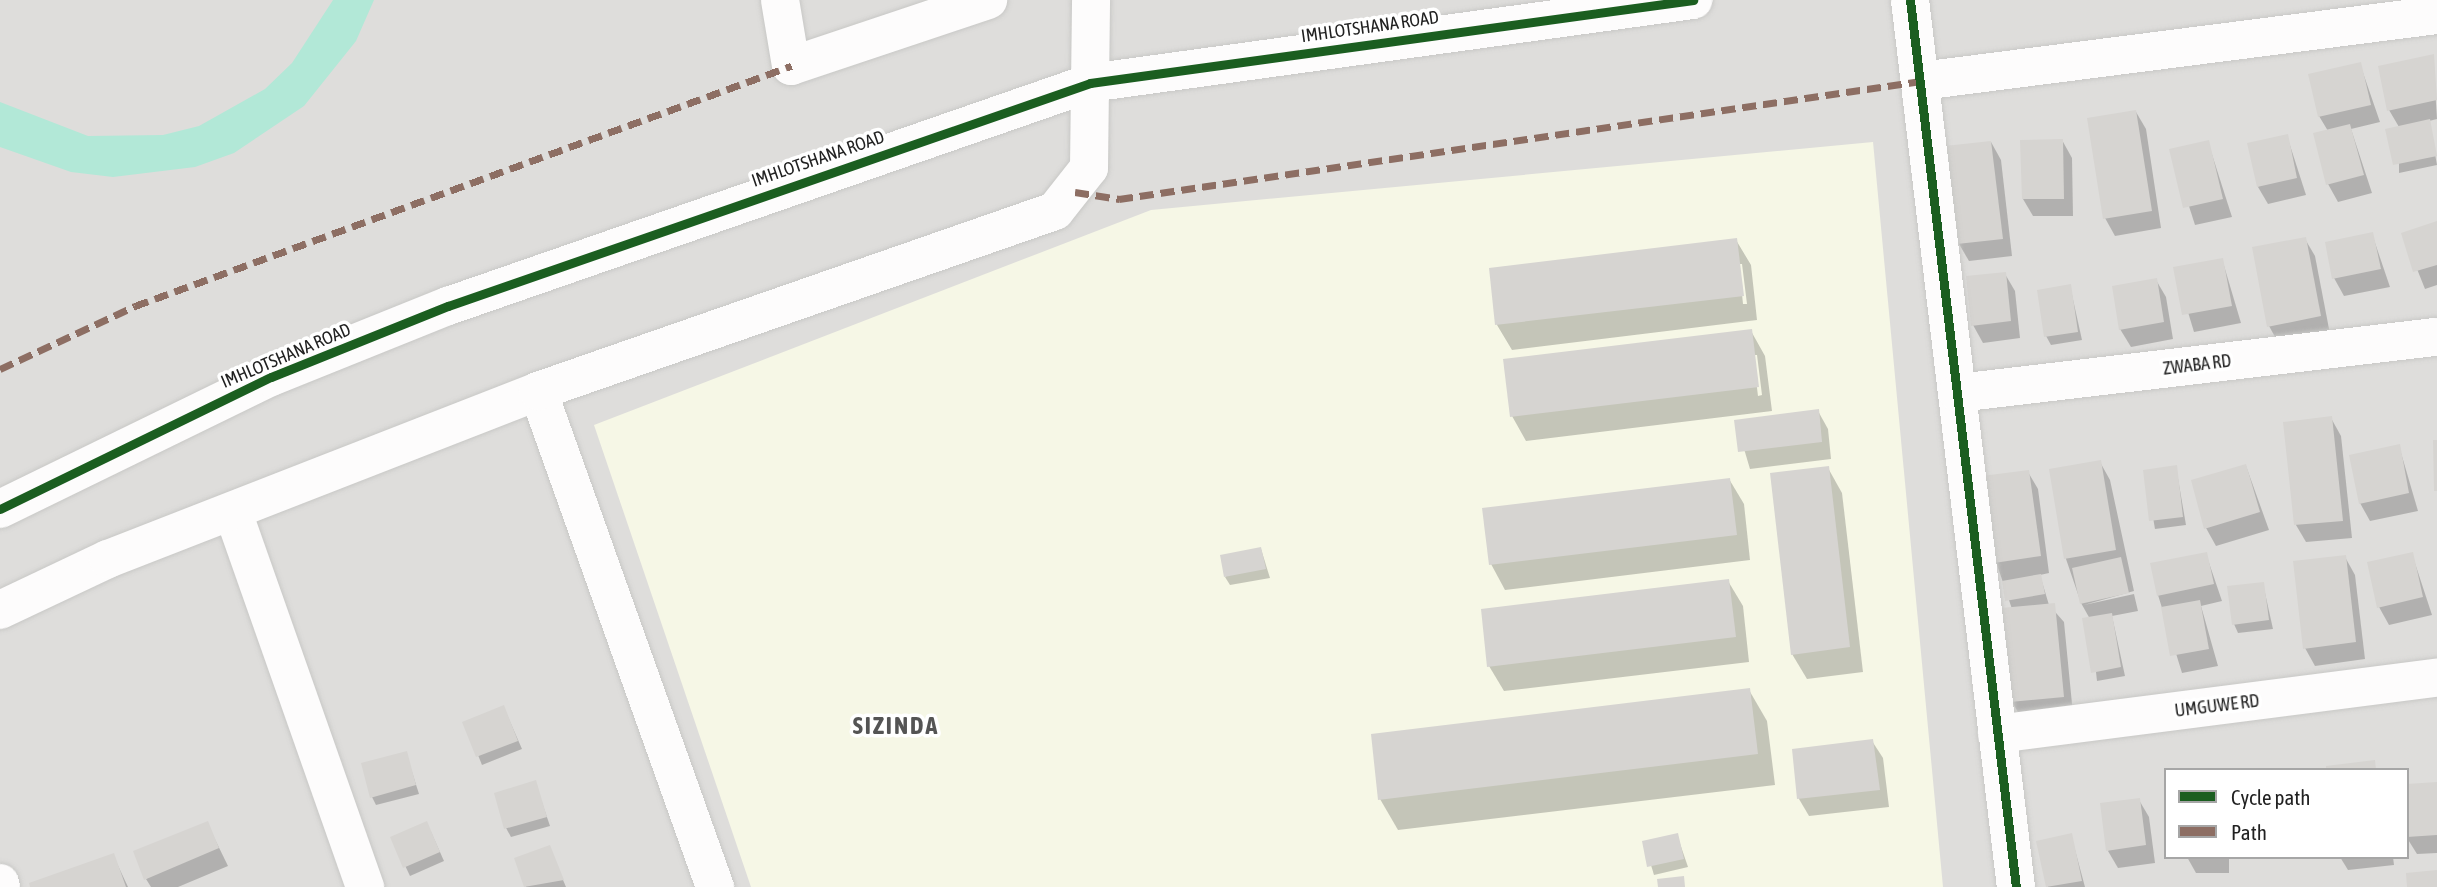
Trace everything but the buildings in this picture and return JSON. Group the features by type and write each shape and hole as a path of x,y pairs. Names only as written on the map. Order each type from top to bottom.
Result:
{"street":[{"path":"780,0 791,66 988,0"},
{"path":"0,610 233,512 538,391 1055,211 1089,168 1091,0"},
{"name":"IMHLOTSHANA ROAD","path":"0,509 271,377 448,306 1090,83 1693,0"},
{"path":"1910,0 2016,887"},
{"path":"1920,81 2437,15"},
{"name":"ZWABA RD","path":"1958,393 2437,337"},
{"path":"538,391 715,887"},
{"path":"233,512 365,887"},
{"name":"UMGUWE RD","path":"1997,734 2437,678"}],"shaded area":[{"path":"0,0 2437,0 2437,887 0,887"},
{"path":"1873,142 1943,887 751,887 594,425 1151,210"}],"green space":[{"path":"333,0 374,0 356,41 304,106 234,153 195,167 113,177 71,172 0,147 0,102 88,136 163,135 199,126 265,89 292,63"}],"marked path":[{"path":"0,369 135,306 791,66"},
{"path":"1075,192 1119,199 1921,81"}],"cycle path":[{"path":"0,509 271,377 448,306 1090,83 1693,0"},
{"path":"1910,0 2016,887"}],"district":[{"name":"SIZINDA","path":"896,726"}]}
